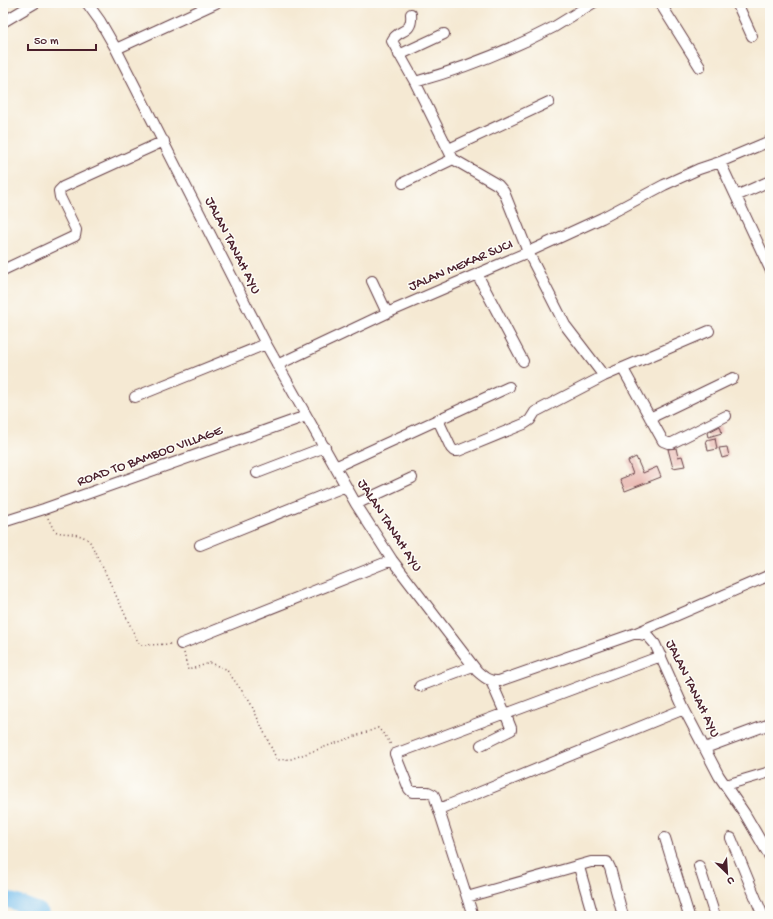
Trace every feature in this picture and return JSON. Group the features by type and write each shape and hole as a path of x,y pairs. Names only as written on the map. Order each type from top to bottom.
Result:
{"street":[{"path":"3,22 35,3"},
{"name":"JALAN TANAH AYU","path":"87,3 100,20 116,49 277,365 325,447 356,504 392,560 473,666 482,676 491,681"},
{"path":"116,49 216,3"},
{"path":"660,3 700,67"},
{"path":"737,3 752,36"},
{"path":"415,82 463,67 506,49 554,27 592,4"},
{"path":"403,183 451,160 451,154 415,82 393,43 393,39 412,24 411,14"},
{"path":"400,55 444,34"},
{"path":"451,154 549,102"},
{"path":"3,270 75,236 76,230 60,197 60,191 63,187 164,141"},
{"path":"451,154 498,185 504,192 528,252 602,218 664,185 699,169 770,141"},
{"path":"720,162 770,269"},
{"path":"736,196 770,181"},
{"name":"JALAN MEKAR SUCI","path":"277,365 387,313 528,252 565,325 604,376"},
{"path":"477,274 523,361"},
{"path":"372,280 387,313"},
{"path":"438,420 451,448 454,451 458,451 524,424 530,420 535,412 604,376 709,331"},
{"path":"135,397 266,344"},
{"path":"623,369 663,441 668,443 726,416"},
{"path":"650,418 733,378"},
{"path":"335,467 509,387"},
{"name":"ROAD TO BAMBOO VILLAGE","path":"3,522 44,509 306,416"},
{"path":"257,473 325,447"},
{"path":"356,504 412,478"},
{"path":"200,545 346,486"},
{"path":"181,644 392,560"},
{"path":"481,745 510,730 511,728 491,681 507,679 636,633 770,575"},
{"name":"JALAN TANAH AYU","path":"636,633 645,635 651,639 661,656 684,709 705,748 770,857"},
{"path":"473,916 439,809 432,793 412,792 409,789 395,754 505,713 522,709 661,656"},
{"path":"420,686 473,666"},
{"path":"439,809 684,709"},
{"path":"705,748 770,724"},
{"path":"726,785 770,772"},
{"path":"665,838 689,916"},
{"path":"731,838 763,916"},
{"path":"467,898 579,867 591,862 607,862 623,916"},
{"path":"699,866 715,916"},
{"path":"579,867 593,916"}],"path":[{"path":"44,509 56,532 72,533 87,539 90,542 106,572 140,645 181,644 188,669 190,670 210,663 226,669 250,702 277,760 291,759 378,728 387,738 395,754"}],"building":[{"path":"720,426 722,433 708,437 707,433"},
{"path":"715,438 717,449 708,451 706,440"},
{"path":"727,447 729,456 722,458 719,448"},
{"path":"676,448 678,457 682,456 685,466 673,468 668,449"},
{"path":"636,457 643,473 657,467 661,477 625,491 620,479 633,474 628,461"}],"waterway":[{"path":"3,896 6,899 39,911 43,916"}]}
